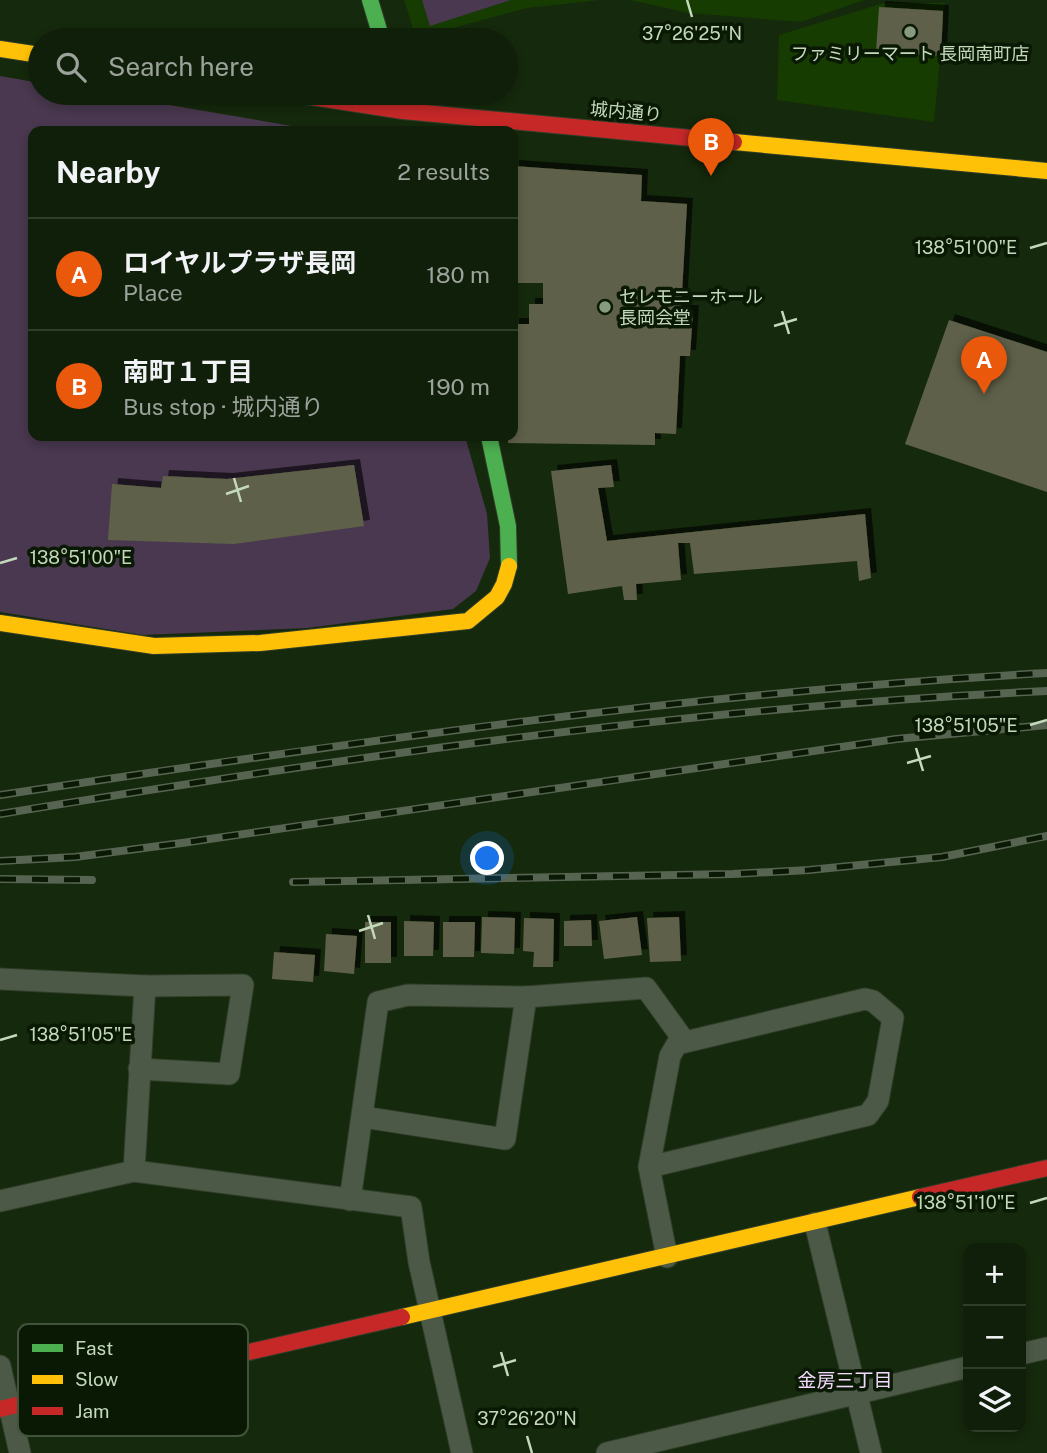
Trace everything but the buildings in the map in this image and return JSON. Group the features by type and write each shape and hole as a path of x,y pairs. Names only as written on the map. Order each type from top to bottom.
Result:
{"street":[{"path":"370,0 378,28"},
{"path":"0,49 28,53"},
{"name":"城内通り","path":"360,105 403,112 1047,171"},
{"path":"0,623 154,646 260,643 468,621 488,609 500,593 507,578 510,558 505,507 490,441"},
{"path":"0,979 145,986 243,985 229,1074 139,1069"},
{"path":"134,1171 145,986"},
{"path":"350,1200 377,1002 408,995 526,997 646,988 685,1042"},
{"path":"363,1117 505,1139 526,997"},
{"path":"649,1167 868,1115 878,1101 893,1018 873,1001 865,999 677,1044 670,1056 649,1167 667,1257"},
{"path":"248,1353 1047,1168"},
{"path":"0,1201 134,1171 411,1207 430,1312 463,1453"},
{"path":"815,1223 871,1453"},
{"path":"1026,1353 1047,1348"},
{"path":"0,1366 4,1408 20,1453"},
{"path":"607,1453 963,1368"}],"shaded area":[{"path":"404,0 600,0 527,8 453,28 413,28"},
{"path":"422,0 511,0 430,26"},
{"path":"630,0 865,0 800,22 689,13"},
{"path":"884,3 945,3 934,122 777,100 779,35"},
{"path":"0,76 28,81 28,105 169,105 292,126 28,126 28,441 466,441 487,514 490,558 476,591 453,609 307,628 143,635 0,612"}],"railway":[{"path":"0,795 392,739 653,706 1047,673"},
{"path":"0,814 260,773 522,737 784,709 1047,691"},
{"path":"0,861 75,857 896,739 1047,725"},
{"path":"293,882 733,874 809,870 942,857 1047,836"},
{"path":"0,879 92,880"}],"traffic: fast":[{"path":"370,0 378,28"},
{"path":"490,441 508,526 509,566"}],"traffic: slow":[{"path":"0,49 28,53"},
{"path":"734,142 1047,171"},
{"path":"0,623 154,646 260,643 468,621 497,597 509,566"},
{"path":"402,1317 920,1197"}],"traffic: jam":[{"path":"364,105 734,142"},
{"path":"920,1197 1047,1168"},
{"path":"248,1352 402,1317"},
{"path":"0,1409 18,1405"}],"place":[{"name":"ファミリーマート 長岡南町店","path":"910,32"},
{"name":"南町１丁目","path":"711,176"},
{"name":"セレモニーホール 長岡会堂","path":"605,307"},
{"name":"ロイヤルプラザ長岡","path":"984,394"}],"district":[{"name":"金房三丁目","path":"845,1380"}]}
